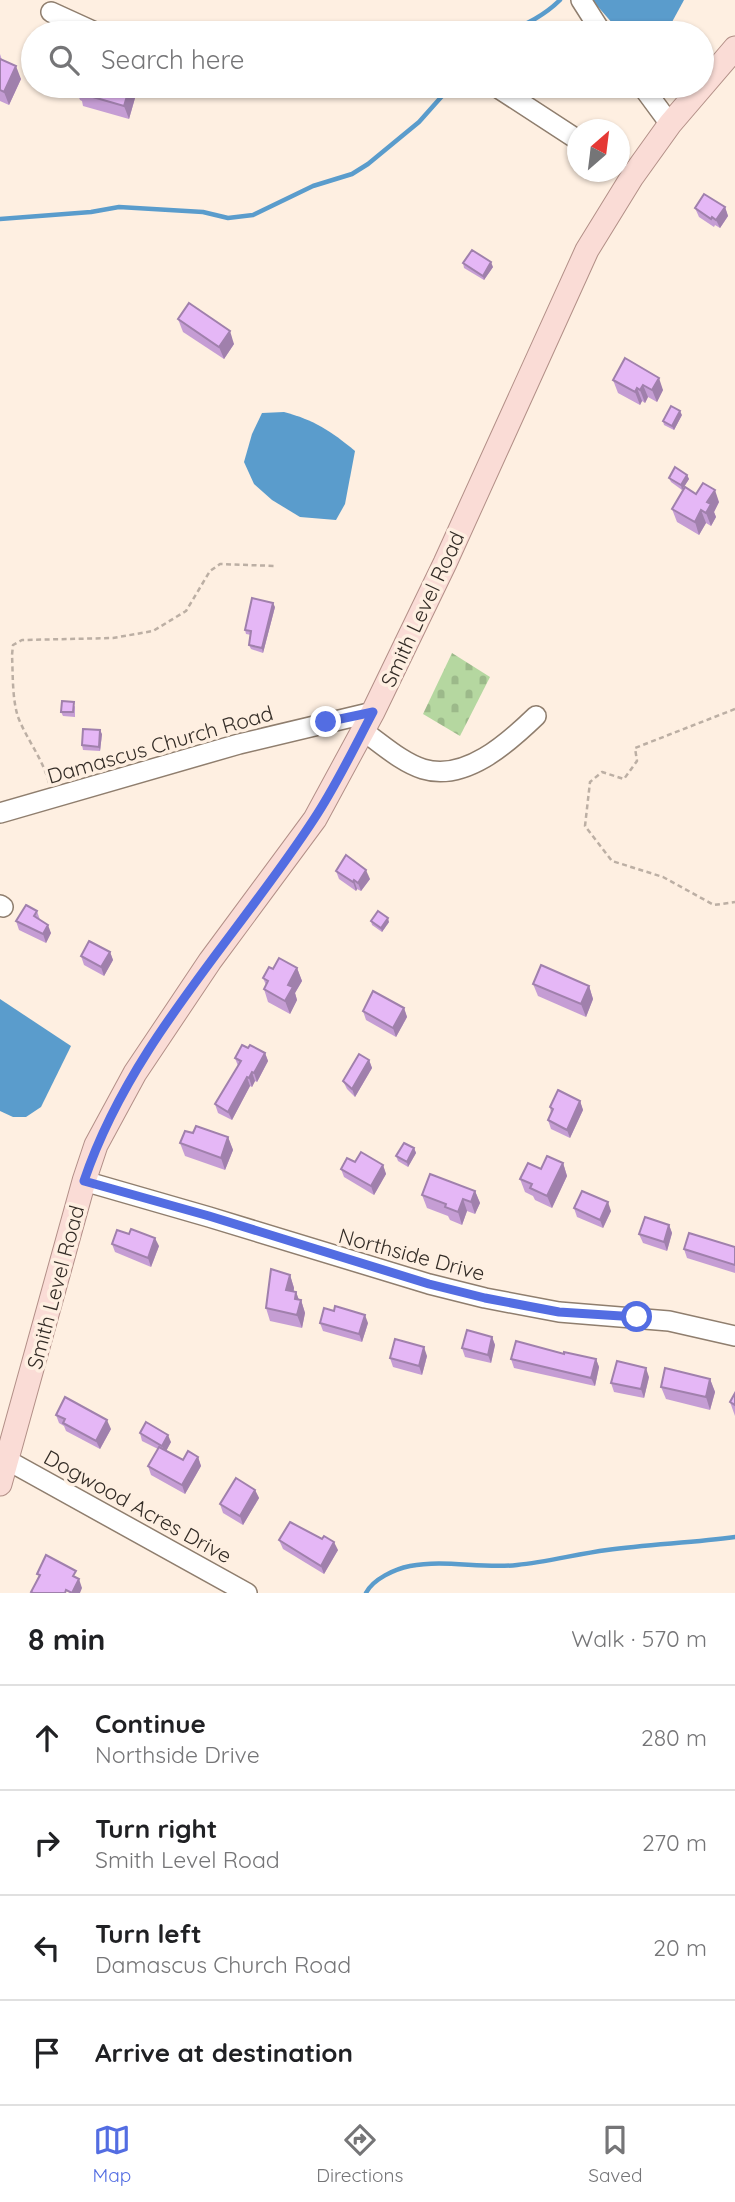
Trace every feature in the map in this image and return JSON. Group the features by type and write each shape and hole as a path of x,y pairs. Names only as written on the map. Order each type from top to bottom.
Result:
{"main road":[{"name":"Smith Level Road","path":"714,73 735,48"},
{"name":"Smith Level Road","path":"630,169 692,98"},
{"name":"Smith Level Road","path":"0,1484 96,1145 135,1073 210,961 315,819 368,722 445,563 587,250 621,182"}],"street":[{"path":"581,0 594,21"},
{"path":"51,12 71,21"},
{"path":"513,98 567,133"},
{"path":"651,98 670,124"},
{"path":"368,722 415,766 435,772 448,771 480,760 521,731 536,716"},
{"name":"Damascus Church Road","path":"0,813 239,744 368,722"},
{"name":"Northside Drive","path":"84,1181 209,1216 429,1284 485,1298 559,1312 669,1321 735,1336"},
{"name":"Dogwood Acres Drive","path":"7,1460 247,1593"}],"path":[{"path":"52,797 46,768 27,740 17,713 13,645 22,640 113,638 153,631 186,611 209,571 220,564 276,566"},
{"path":"735,709 635,748 637,761 624,779 602,772 590,782 585,826 612,861 663,877 714,905 735,902"}],"green space":[{"path":"452,653 490,677 460,736 423,714"}],"water":[{"path":"592,0 684,0 673,21 610,21"},
{"path":"284,412 322,427 355,451 345,504 336,520 300,517 272,500 254,484 244,462 252,434 262,413"},
{"path":"0,999 71,1046 41,1107 26,1117 13,1117 0,1111"}],"building":[{"path":"0,59 16,66 4,92 0,90"},
{"path":"96,98 126,98 124,106"},
{"path":"704,194 725,207 716,220 695,208"},
{"path":"472,250 491,262 483,276 463,263"},
{"path":"189,303 230,331 219,347 178,319"},
{"path":"625,358 659,378 652,390 643,385 635,392 613,380"},
{"path":"671,406 680,411 672,426 663,421"},
{"path":"675,467 687,475 681,485 669,478"},
{"path":"703,483 715,490 707,502 711,504 706,513 701,510 695,522 672,509 685,487 696,494"},
{"path":"252,598 273,603 262,648 249,645 251,631 245,630"},
{"path":"62,701 74,702 73,712 61,712"},
{"path":"83,729 100,730 99,747 82,745"},
{"path":"346,855 366,870 358,883 336,871"},
{"path":"26,905 37,911 34,916 48,925 43,934 16,921"},
{"path":"378,911 388,918 381,928 371,921"},
{"path":"89,941 110,952 101,967 81,956"},
{"path":"279,958 297,968 288,985 293,987 285,1001 264,989 268,981 263,978 269,967 273,969"},
{"path":"541,965 589,986 581,1004 533,984"},
{"path":"373,991 404,1008 393,1028 363,1011"},
{"path":"242,1045 248,1048 250,1045 265,1053 254,1073 247,1077 228,1112 215,1104 241,1061 235,1058"},
{"path":"359,1054 369,1060 352,1089 343,1081"},
{"path":"558,1090 580,1101 567,1130 548,1120 553,1109 550,1107"},
{"path":"196,1126 228,1137 221,1158 180,1143 185,1131 193,1133"},
{"path":"404,1143 414,1148 407,1162 396,1156"},
{"path":"361,1152 383,1165 371,1186 341,1169 347,1158 355,1162"},
{"path":"547,1156 563,1163 547,1196 530,1188 532,1184 520,1179 528,1163 541,1169"},
{"path":"430,1174 475,1191 471,1202 463,1199 458,1212 445,1207 446,1204 422,1195"},
{"path":"582,1191 608,1202 600,1220 574,1208"},
{"path":"645,1217 669,1225 664,1242 639,1234"},
{"path":"131,1229 155,1238 148,1258 112,1244 117,1230 129,1234"},
{"path":"689,1233 735,1247 735,1265 684,1249"},
{"path":"271,1269 290,1275 286,1290 296,1292 295,1299 301,1300 297,1315 266,1308"},
{"path":"335,1306 365,1315 359,1334 320,1323 324,1308 334,1311"},
{"path":"467,1330 492,1337 488,1355 462,1348"},
{"path":"395,1339 424,1347 419,1366 390,1358"},
{"path":"516,1341 564,1354 596,1359 591,1378 511,1359"},
{"path":"617,1361 646,1368 641,1389 611,1383"},
{"path":"665,1368 710,1379 706,1397 661,1387"},
{"path":"65,1397 107,1420 96,1441 63,1423 65,1419 56,1415"},
{"path":"146,1422 168,1435 162,1446 140,1433"},
{"path":"159,1447 183,1460 188,1451 198,1457 182,1485 148,1466"},
{"path":"236,1478 255,1490 240,1516 220,1504"},
{"path":"290,1522 322,1539 324,1536 334,1542 321,1566 279,1540"},
{"path":"46,1555 76,1571 73,1576 79,1579 72,1593 66,1590 65,1593 31,1592"}],"waterway":[{"path":"531,21 560,0"},
{"path":"0,219 91,212 119,207 203,212 228,218 253,215 313,186 352,174 419,122 440,98"},
{"path":"366,1593 385,1575 423,1564 517,1565 623,1548 735,1537"}],"route":[{"path":"326,722 373,712 315,819 210,961 135,1073 96,1145 84,1181 209,1216 312,1250 485,1298 559,1312 637,1317"}]}
